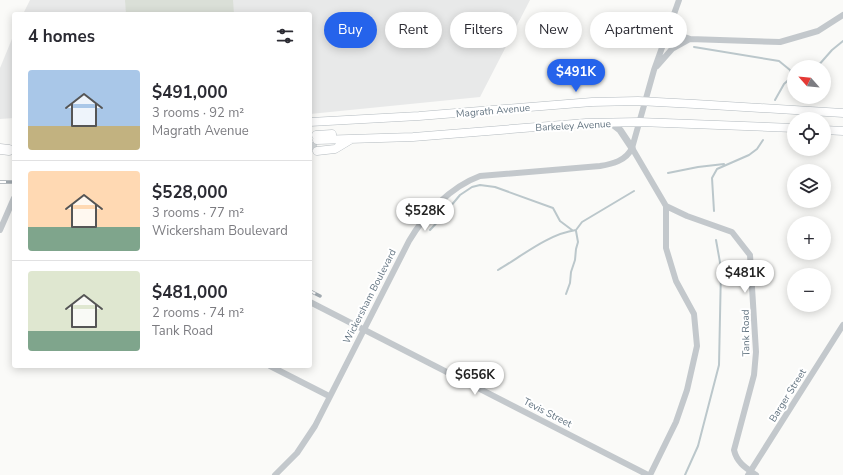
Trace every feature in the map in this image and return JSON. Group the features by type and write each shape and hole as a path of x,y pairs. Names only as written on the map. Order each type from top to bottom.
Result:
{"main road":[{"name":"Magrath Avenue","path":"312,122 419,116 585,102 644,102 843,113"},
{"name":"Barkeley Avenue","path":"352,139 334,149 317,143 338,134 352,139 413,137 577,123 639,122 787,128"},
{"path":"831,130 843,131"}],"street":[{"path":"675,12 679,0"},
{"path":"687,38 780,42 818,31 843,15"},
{"path":"654,70 672,49 690,39"},
{"path":"632,148 644,102 662,48"},
{"path":"611,122 620,130 632,148 666,206 666,248 676,281 694,314 697,346 687,390 676,422 649,475"},
{"name":"Wickersham Boulevard","path":"275,475 293,457 309,436 414,231 425,217 461,185 473,178 488,174 605,165 625,157 632,148"},
{"path":"0,230 12,203"},
{"name":"Tank Road","path":"666,206 687,216 732,232 750,255 756,352 754,375 734,450 738,460 749,473 756,475"},
{"name":"Tevis Street","path":"312,303 649,475"},
{"name":"Barger Street","path":"749,473 843,326"},
{"path":"274,368 329,396"}],"shaded area":[{"path":"30,0 530,0 517,25 517,12 450,12 450,48 505,48 480,97 312,114 312,12 24,12"},
{"path":"125,0 233,0 234,12 126,12"},
{"path":"12,39 12,118 0,119 0,68"}],"waterway":[{"path":"823,60 843,41"},
{"path":"694,47 779,61 787,68"},
{"path":"775,100 787,81"},
{"path":"714,211 712,178 717,169 749,155 757,149 763,140"},
{"path":"668,173 724,164"},
{"path":"450,207 460,195 472,187 480,185 495,187 553,208 560,221 572,230"},
{"path":"498,270 545,241 566,232 576,230 582,222 634,191"},
{"path":"430,230 443,216"},
{"path":"566,294 570,283 578,242 576,231"},
{"path":"685,475 698,446 719,365 721,268 716,240"}],"tunnel":[{"path":"312,146 317,146"}],"railway":[{"path":"0,182 12,182"},
{"path":"312,292 320,296"}]}
